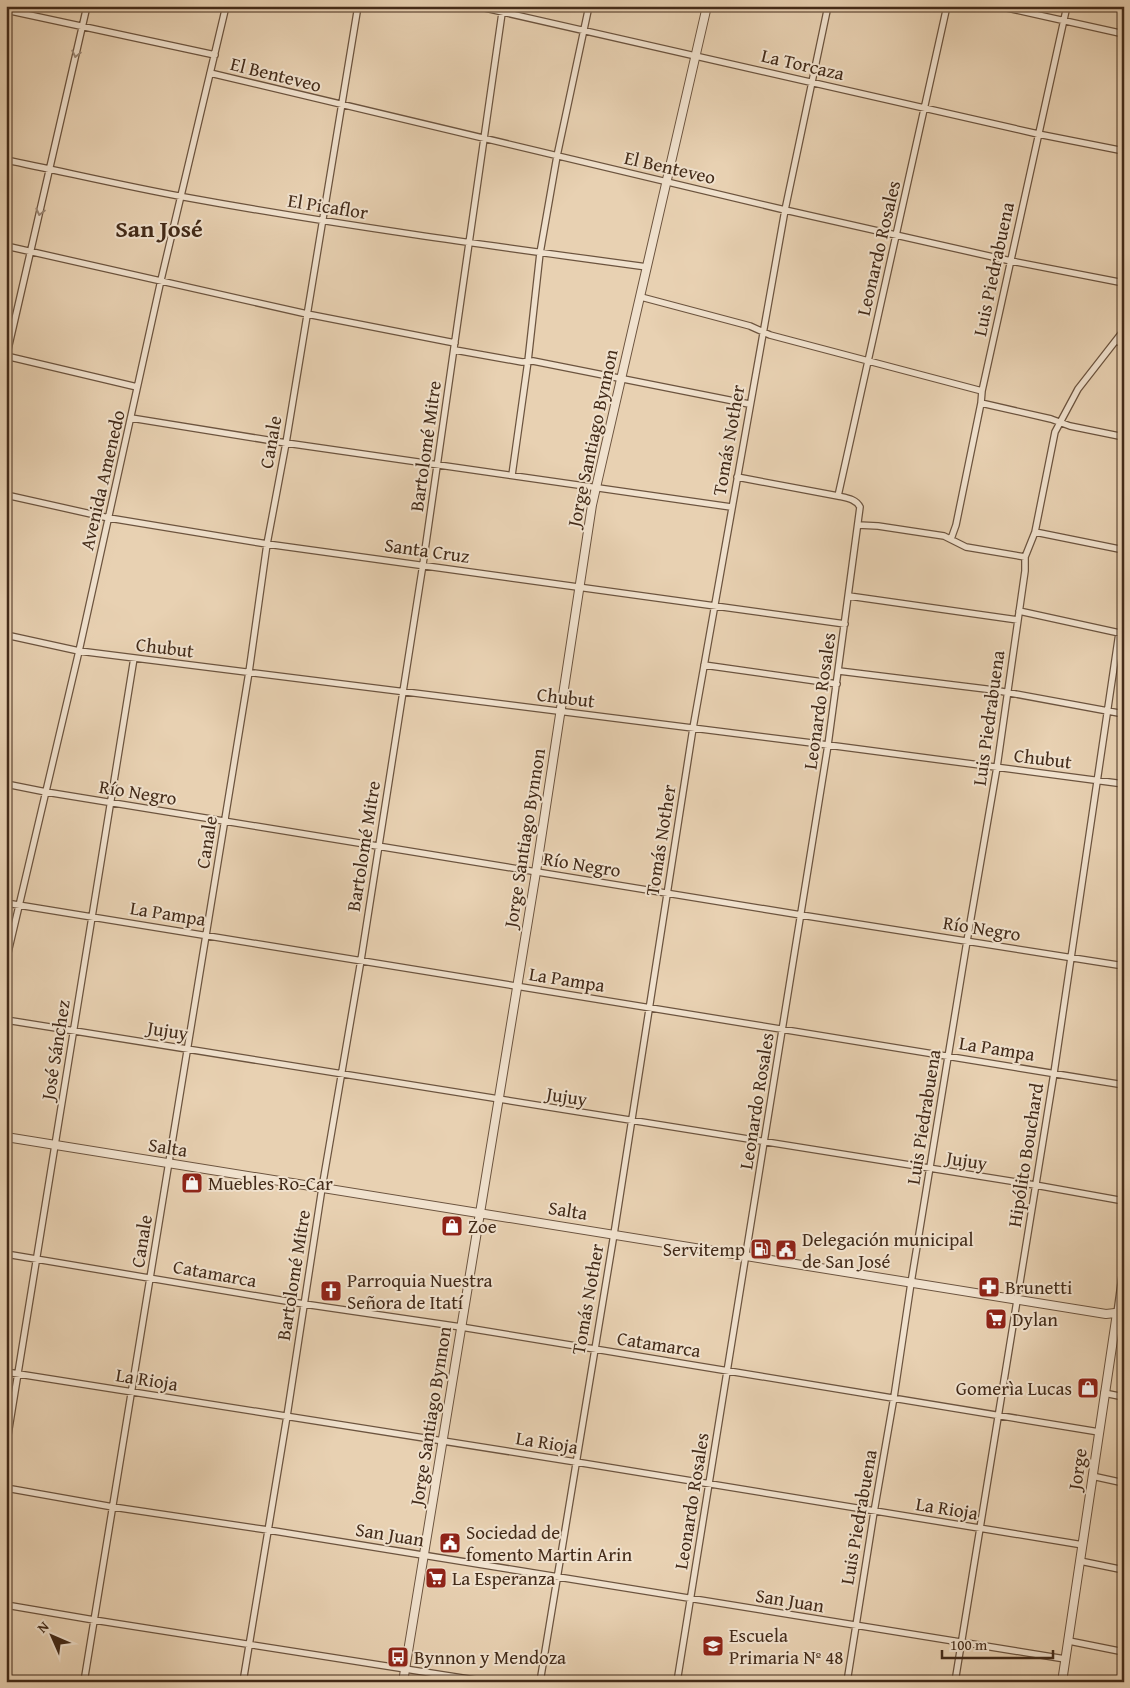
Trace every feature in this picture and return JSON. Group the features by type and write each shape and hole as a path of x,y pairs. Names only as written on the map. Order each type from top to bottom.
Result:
{"street":[{"path":"87,6 6,357 137,387"},
{"name":"Avenida Amenedo","path":"6,961 79,651 161,280 226,6"},
{"name":"Canale","path":"84,1682 249,672 267,544 286,444 340,105 358,6"},
{"name":"La Torcaza","path":"476,6 1038,134 1124,151"},
{"path":"512,475 528,361 540,253 557,156 589,6"},
{"name":"Jorge Santiago Bynnon","path":"403,1682 536,872 596,487 708,6"},
{"name":"Tomás Nother","path":"540,1682 614,1234 692,728 762,332 785,210 828,6"},
{"name":"Leonardo Rosales","path":"677,1682 839,671 860,507 858,502 838,496 947,6"},
{"path":"998,6 1124,34"},
{"name":"Luis Piedrabuena","path":"951,539 956,525 982,390 1068,6"},
{"name":"El Benteveo","path":"6,10 215,55"},
{"name":"Bartolomé Mitre","path":"243,1682 322,1188 361,960 423,564 502,12"},
{"name":"El Benteveo","path":"210,74 785,210 1011,261 1124,283"},
{"name":"El Picaflor","path":"6,160 182,197 322,221 468,244 647,267"},
{"path":"6,246 307,314 455,343"},
{"path":"641,296 750,326 770,335 982,390"},
{"path":"858,525 944,536 966,547 1024,557 1035,532 1052,440 1059,422 1084,381 1124,330"},
{"path":"1116,342 1124,344"},
{"path":"455,350 522,362 533,361 749,404"},
{"path":"981,402 1070,426 1124,437"},
{"path":"131,418 286,444 731,507"},
{"path":"737,477 838,496"},
{"name":"Santa Cruz","path":"6,495 109,518 267,544 423,564 579,588 845,624"},
{"path":"1035,532 1124,550"},
{"name":"Luis Piedrabuena","path":"847,1682 948,1056 997,767 1006,692 1025,571 1024,557"},
{"path":"849,596 1018,620"},
{"path":"1019,611 1122,633"},
{"name":"Hipólito Bouchard","path":"955,1682 1054,1073 1108,710 1122,633"},
{"name":"Chubut","path":"6,635 79,651 1124,784"},
{"name":"José Sánchez","path":"6,1447 109,802 134,658"},
{"path":"704,665 837,684"},
{"path":"839,671 1006,692 1124,714"},
{"name":"Río Negro","path":"6,784 536,872 1124,966"},
{"name":"La Pampa","path":"6,903 1124,1084"},
{"name":"Jujuy","path":"6,1020 1124,1201"},
{"name":"Salta","path":"6,1137 1016,1300 1106,1314 1120,1312"},
{"name":"Catamarca","path":"6,1254 304,1304 461,1327 894,1397 1099,1432"},
{"name":"Jorge","path":"1062,1682 1104,1394 1120,1312 1124,1261"},
{"name":"La Rioja","path":"6,1372 576,1462 1083,1545"},
{"path":"1104,1394 1124,1397"},
{"path":"1092,1476 1124,1483"},
{"name":"San Juan","path":"6,1488 113,1507 556,1576 1065,1660"},
{"path":"1080,1561 1124,1570"},
{"path":"6,1605 488,1682"},
{"path":"1069,1641 1124,1652"}],"place":[{"name":"Muebles Ro-Car","path":"192,1183"},
{"name":"Zoe","path":"452,1226"},
{"name":"Servitemp","path":"761,1249"},
{"name":"Delegación municipal de San José","path":"786,1250"},
{"name":"Brunetti","path":"989,1287"},
{"name":"Parroquia Nuestra Señora de Itatí","path":"331,1291"},
{"name":"Dylan","path":"996,1319"},
{"name":"Gomerìa Lucas","path":"1088,1388"},
{"name":"Sociedad de fomento Martin Arin","path":"450,1543"},
{"name":"La Esperanza","path":"436,1578"},
{"name":"Escuela Primaria Nº 48","path":"713,1646"},
{"name":"Bynnon y Mendoza","path":"398,1657"}],"district":[{"name":"San José","path":"159,229"}]}
